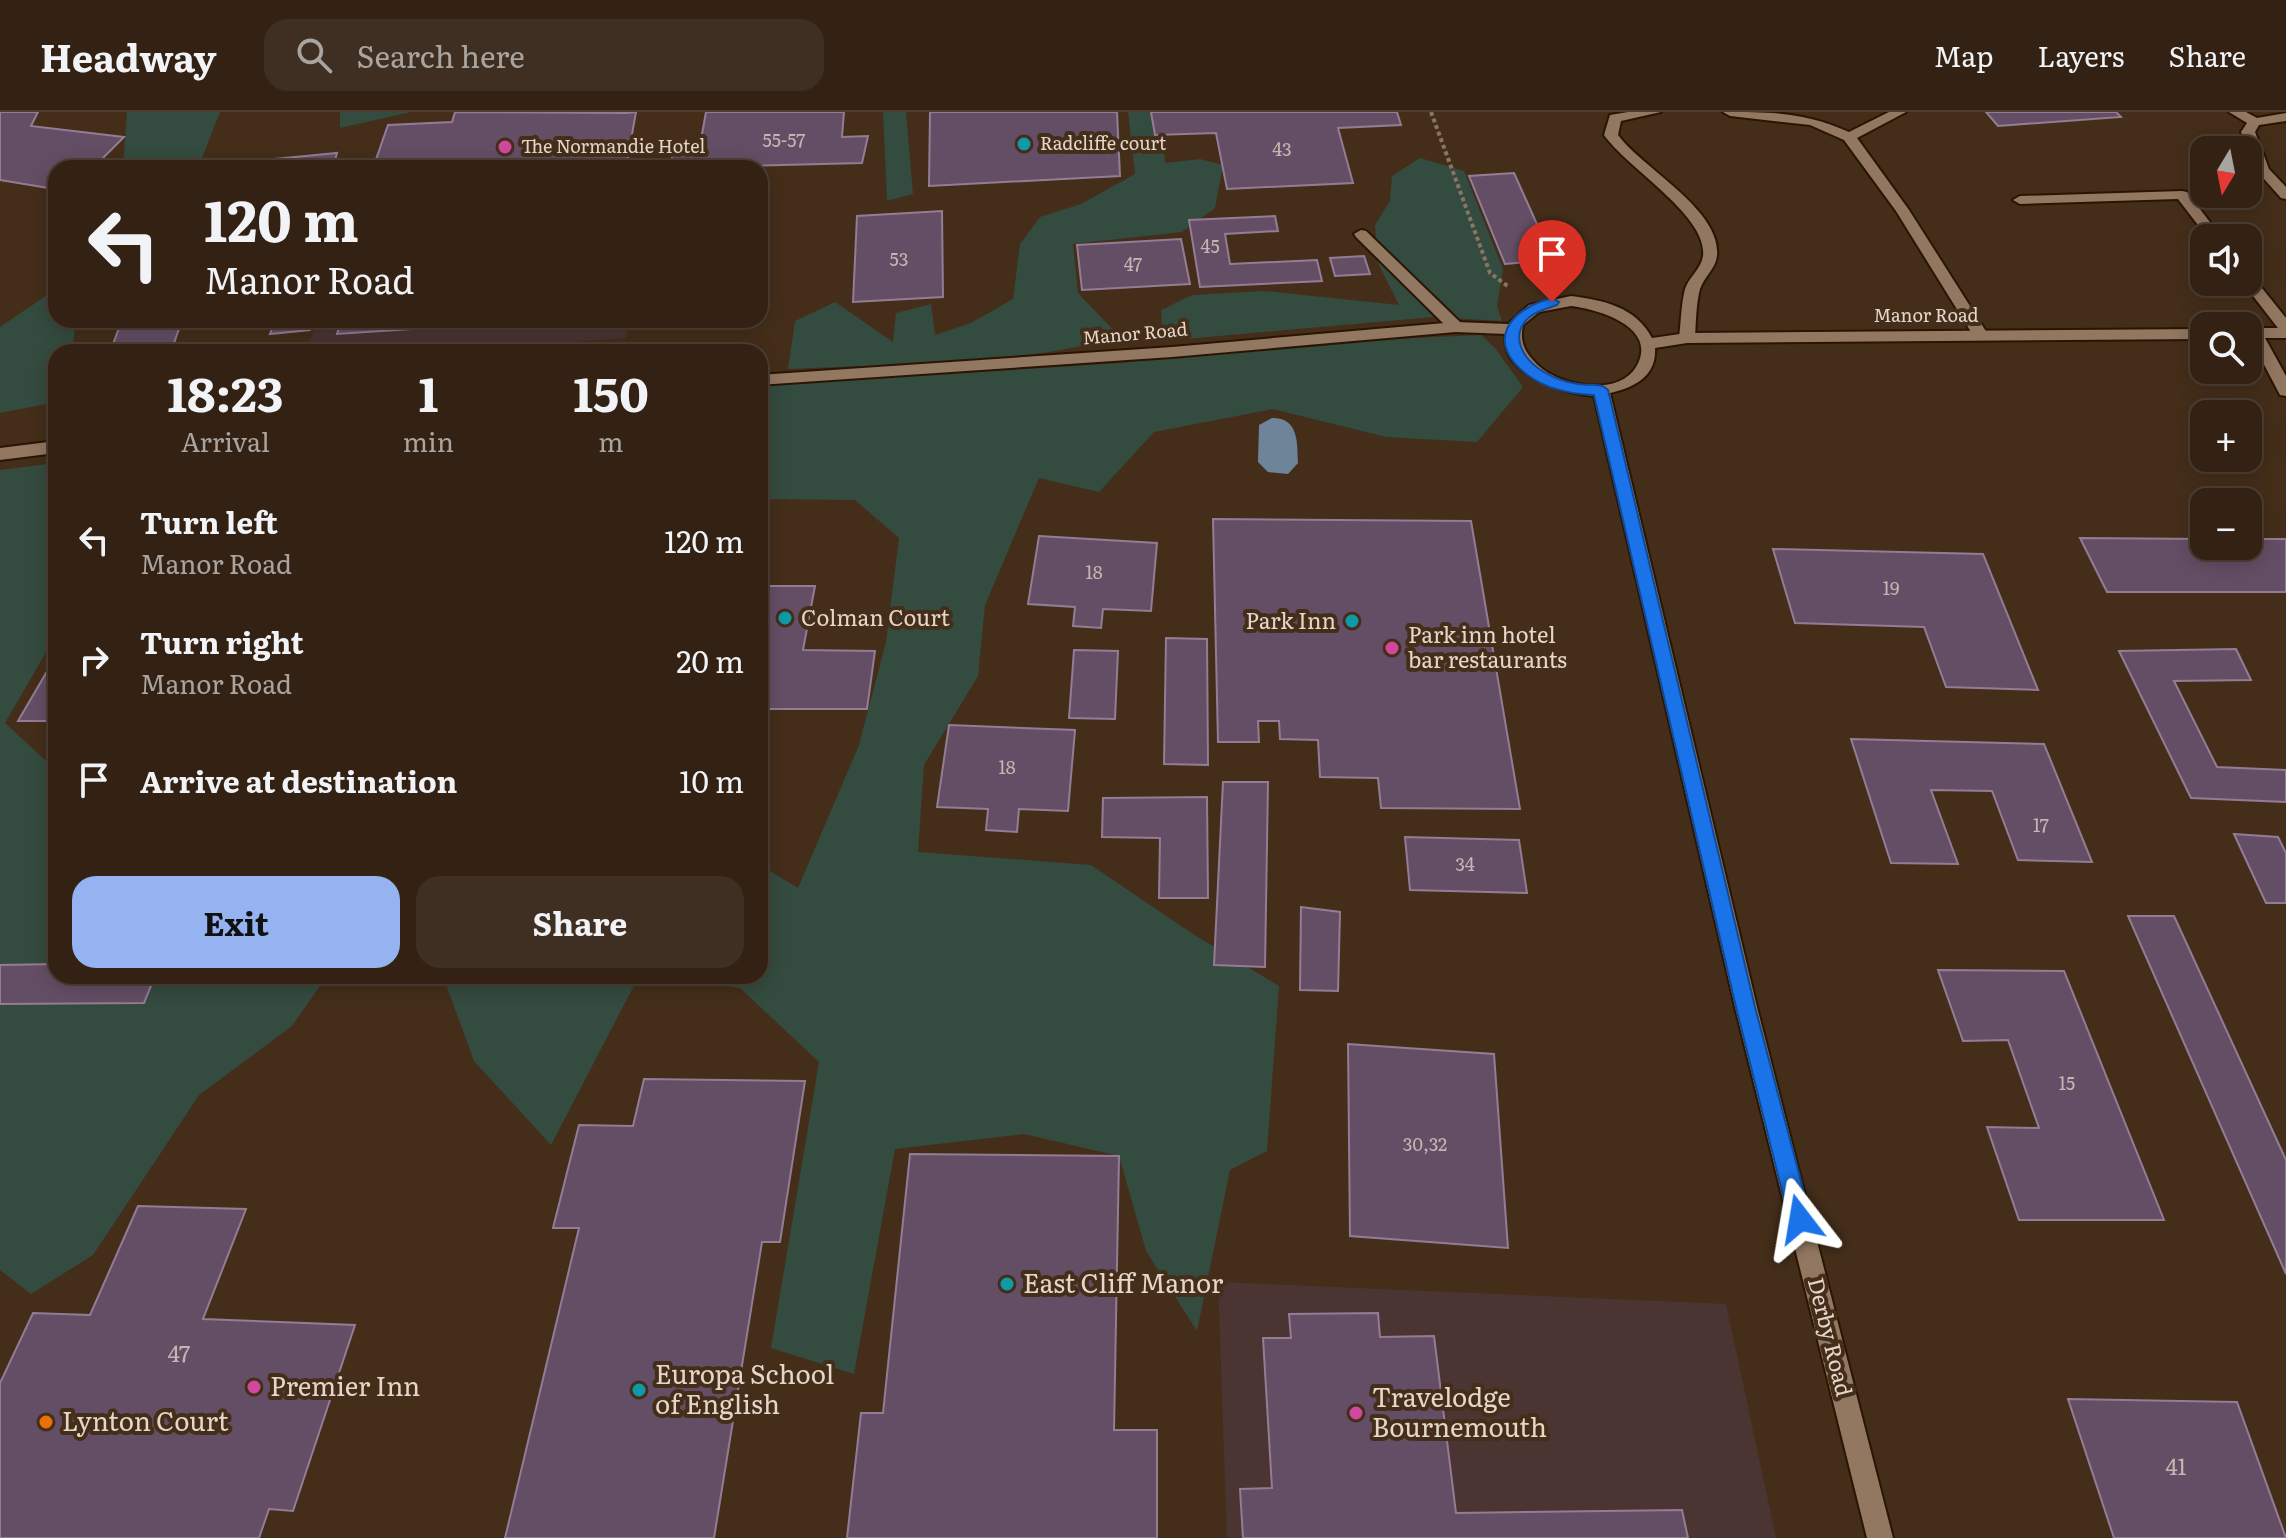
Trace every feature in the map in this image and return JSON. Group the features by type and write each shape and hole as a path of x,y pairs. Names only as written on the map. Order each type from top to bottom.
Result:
{"street":[{"path":"1654,112 1615,118 1611,135 1620,150 1696,216 1710,236 1710,259 1693,286 1687,338"},
{"path":"1730,112 1813,121 1849,137 1902,210 1981,336"},
{"path":"1849,137 1899,112"},
{"path":"2236,112 2255,122 2286,117"},
{"path":"2255,122 2248,132 2263,170 2286,195"},
{"path":"2020,200 2182,195 2204,224"},
{"path":"1361,234 1456,327"},
{"path":"2260,296 2286,331"},
{"path":"1571,301 1611,310 1641,331 1650,357 1635,380 1601,390 1577,389 1554,383 1533,372 1515,351 1513,329 1521,316 1535,307 1571,301"},
{"name":"Manor Road","path":"768,379 1080,359 1456,327 1513,329"},
{"path":"2262,332 2286,331"},
{"name":"Manor Road","path":"1648,344 1687,338 2190,334"},
{"path":"2262,350 2286,391"},
{"name":"Derby Road","path":"1601,390 1746,1007 1880,1538"},
{"path":"0,454 48,448"}],"path":[{"path":"1431,112 1490,273 1535,307"}],"shaded area":[{"path":"314,328 627,328 626,338 545,344 309,344"},
{"path":"1218,1282 1726,1304 1776,1538 1227,1538"}],"green space":[{"path":"127,112 220,112 201,160 124,160"},
{"path":"340,112 411,112 340,128"},
{"path":"883,112 906,112 913,194 887,201"},
{"path":"1128,112 1161,112 1165,163 1200,159 1223,165 1215,208 1182,232 1073,244 1078,293 1120,337 997,359 788,369 795,321 835,302 893,342 896,313 931,304 935,335 971,323 1013,299 1020,244 1040,217 1081,204 1135,174"},
{"path":"1420,158 1464,171 1503,269 1497,306 1502,321 1433,317 1163,341 1161,310 1192,295 1264,291 1399,305 1378,263 1375,225 1390,201 1392,176"},
{"path":"48,294 48,328 75,328 73,344 48,344 48,404 0,413 0,327"},
{"path":"1481,335 1495,348 1523,387 1477,442 1386,437 1273,409 1154,432 1099,492 1039,478 985,605 978,676 924,765 918,852 1091,865 1193,934 1279,986 1267,1151 1230,1170 1197,1331 1146,1251 1119,1156 1024,1134 895,1149 854,1374 771,1348 819,1062 740,988 713,984 768,984 768,870 798,888 859,745 886,642 899,538 855,500 768,499 768,385 1122,363 1211,352"},
{"path":"48,464 48,649 5,723 48,763 48,984 321,984 292,1026 199,1095 93,1255 31,1294 0,1270 0,470"},
{"path":"446,984 635,984 551,1145 474,1061"}],"water":[{"path":"1272,418 1287,422 1295,433 1298,463 1288,474 1268,472 1258,462 1259,425"}],"building":[{"path":"0,112 38,112 31,126 124,137 101,160 48,160 48,188 0,180"},
{"name":"The Normandie Hotel","path":"455,112 636,112 627,160 376,160 388,125 452,122"},
{"path":"706,112 844,112 842,137 868,136 862,163 768,165 768,160 672,160 674,147 700,145"},
{"name":"Radcliffe court","path":"930,112 1117,112 1120,176 929,186"},
{"path":"1151,112 1397,112 1401,125 1338,128 1353,183 1227,189 1216,133 1155,135"},
{"path":"1986,112 2116,112 2121,117 1998,126"},
{"path":"337,153 335,160 264,160"},
{"path":"1514,173 1553,260 1505,264 1469,176"},
{"path":"942,211 943,297 853,302 857,216"},
{"path":"1275,216 1278,231 1225,234 1230,264 1317,260 1322,281 1200,287 1189,220"},
{"path":"1181,239 1190,284 1082,290 1077,245"},
{"path":"1364,256 1370,274 1335,276 1330,258"},
{"path":"119,328 179,328 174,344 113,344"},
{"path":"272,328 311,328 310,330 270,334"},
{"path":"339,328 427,328 337,334"},
{"name":"Park Inn","path":"1213,519 1471,521 1520,809 1381,808 1378,778 1320,777 1318,740 1280,739 1279,721 1258,721 1259,742 1218,742"},
{"path":"1039,536 1157,543 1151,611 1103,609 1101,628 1073,626 1075,607 1028,604"},
{"path":"2080,538 2190,539 2190,560 2262,560 2262,539 2286,539 2286,592 2107,592"},
{"path":"1773,549 1983,554 2038,690 1946,687 1924,627 1795,623"},
{"name":"Colman Court","path":"768,586 815,586 803,650 875,651 867,709 768,709"},
{"path":"1166,638 1207,639 1208,765 1164,764"},
{"path":"2236,649 2251,680 2174,681 2217,767 2286,770 2286,802 2191,798 2119,651"},
{"path":"1074,650 1118,651 1115,719 1069,718"},
{"path":"48,670 48,721 18,721"},
{"path":"949,725 1075,730 1068,811 1019,809 1017,832 986,830 988,809 937,807"},
{"path":"1851,739 2044,744 2092,862 2018,860 1992,791 1931,790 1958,864 1891,863"},
{"path":"1223,782 1268,782 1265,967 1214,965"},
{"path":"1207,797 1208,898 1159,898 1160,838 1102,837 1103,798"},
{"path":"2234,834 2278,837 2286,853 2286,903 2266,903"},
{"path":"1405,837 1519,840 1527,893 1410,890"},
{"path":"1301,907 1340,912 1338,991 1300,990"},
{"path":"2128,916 2174,916 2286,1160 2286,1274"},
{"path":"48,964 48,984 152,984 144,1003 0,1004 0,965"},
{"path":"1938,970 2064,971 2164,1220 2019,1220 1987,1127 2039,1128 2008,1040 1963,1041"},
{"path":"1348,1044 1494,1054 1508,1248 1350,1236"},
{"name":"Europa School of English","path":"644,1079 805,1081 780,1242 762,1242 714,1538 505,1538 579,1228 553,1228 579,1125 633,1126"},
{"name":"East Cliff Manor","path":"910,1154 1119,1156 1114,1430 1157,1430 1157,1538 847,1538 861,1413 883,1413"},
{"name":"Lynton Court","path":"138,1206 246,1209 203,1319 355,1325 293,1511 269,1509 259,1538 0,1538 0,1383 33,1313 90,1315"},
{"name":"Travelodge Bournemouth","path":"1378,1313 1380,1337 1434,1336 1456,1513 1682,1510 1688,1538 1243,1538 1240,1489 1272,1488 1263,1338 1291,1338 1289,1314"},
{"path":"2068,1399 2237,1402 2286,1538 2114,1538"}],"place":[{"name":"Radcliffe court","path":"1024,144"},
{"name":"The Normandie Hotel","path":"505,147"},
{"name":"Colman Court","path":"785,618"},
{"name":"Park Inn","path":"1352,621"},
{"name":"Park inn hotel bar restaurants","path":"1392,648"},
{"name":"East Cliff Manor","path":"1007,1284"},
{"name":"Premier Inn","path":"254,1387"},
{"name":"Europa School of English","path":"639,1390"},
{"name":"Travelodge Bournemouth","path":"1356,1413"},
{"name":"Lynton Court","path":"46,1422"}],"route":[{"path":"1552,302 1535,307 1521,316 1513,329 1512,343 1519,358 1533,372 1554,383 1577,389 1601,390 1746,1007 1800,1219"}]}
